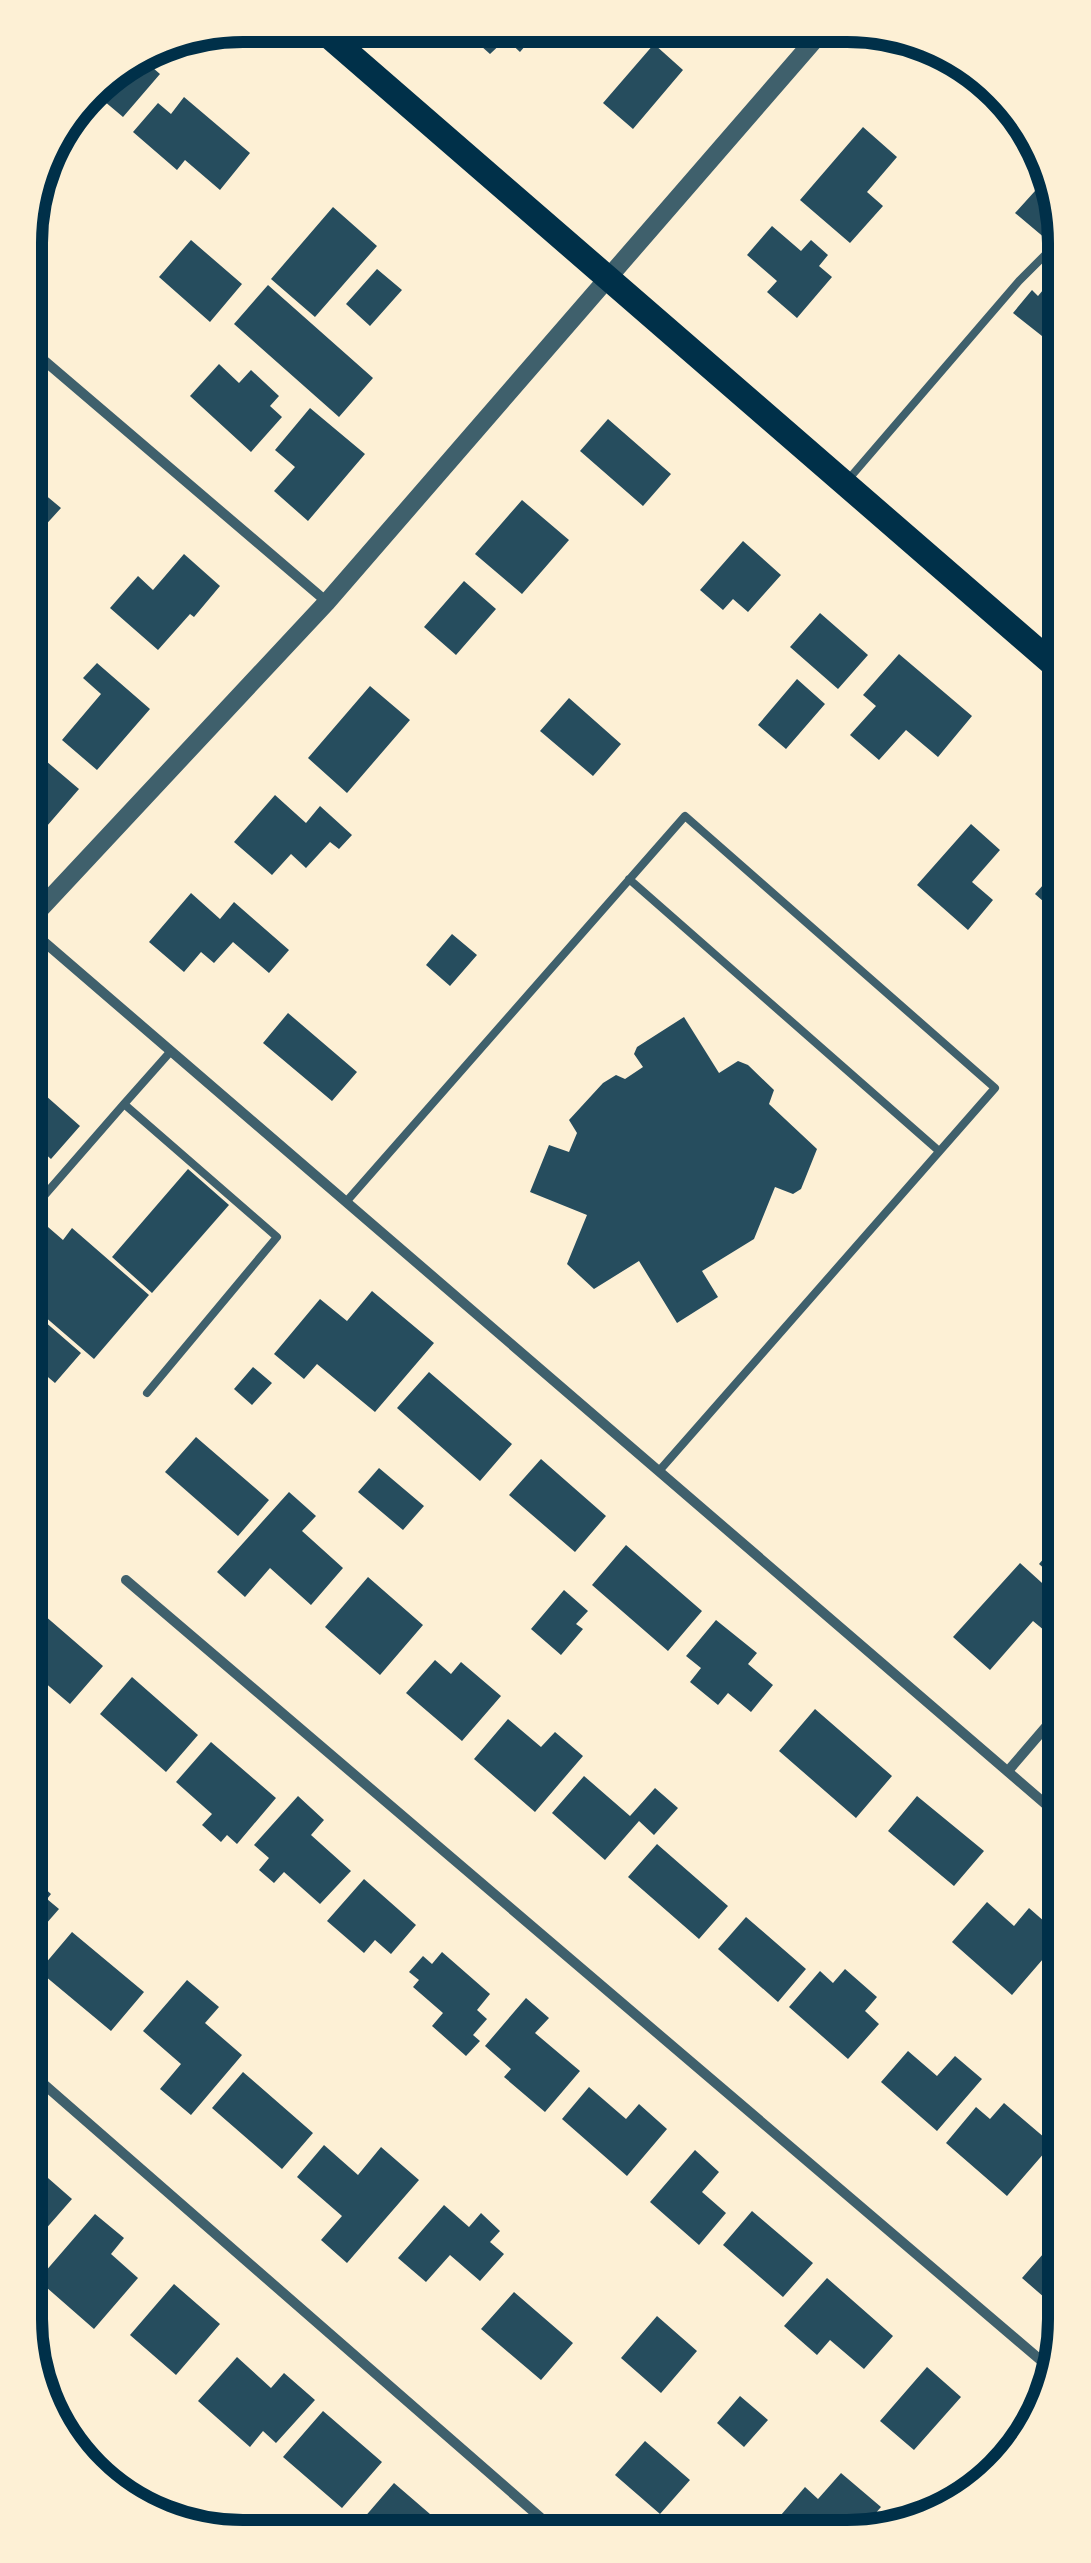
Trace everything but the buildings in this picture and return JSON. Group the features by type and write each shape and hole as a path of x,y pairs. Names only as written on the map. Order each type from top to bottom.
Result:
{"main road":[{"path":"335,43 1048,660"}],"street":[{"path":"43,909 327,602 813,42"},
{"path":"43,359 327,602"},
{"path":"43,938 1048,1806"},
{"path":"126,1580 1044,2364"},
{"path":"1008,1771 1048,1725"},
{"path":"42,2083 542,2520"}],"lane":[{"path":"844,484 1048,252"},
{"path":"346,1202 685,816 995,1088 658,1471"},
{"path":"629,879 939,1151"},
{"path":"43,1197 171,1051"},
{"path":"124,1104 277,1237 148,1393"}]}
